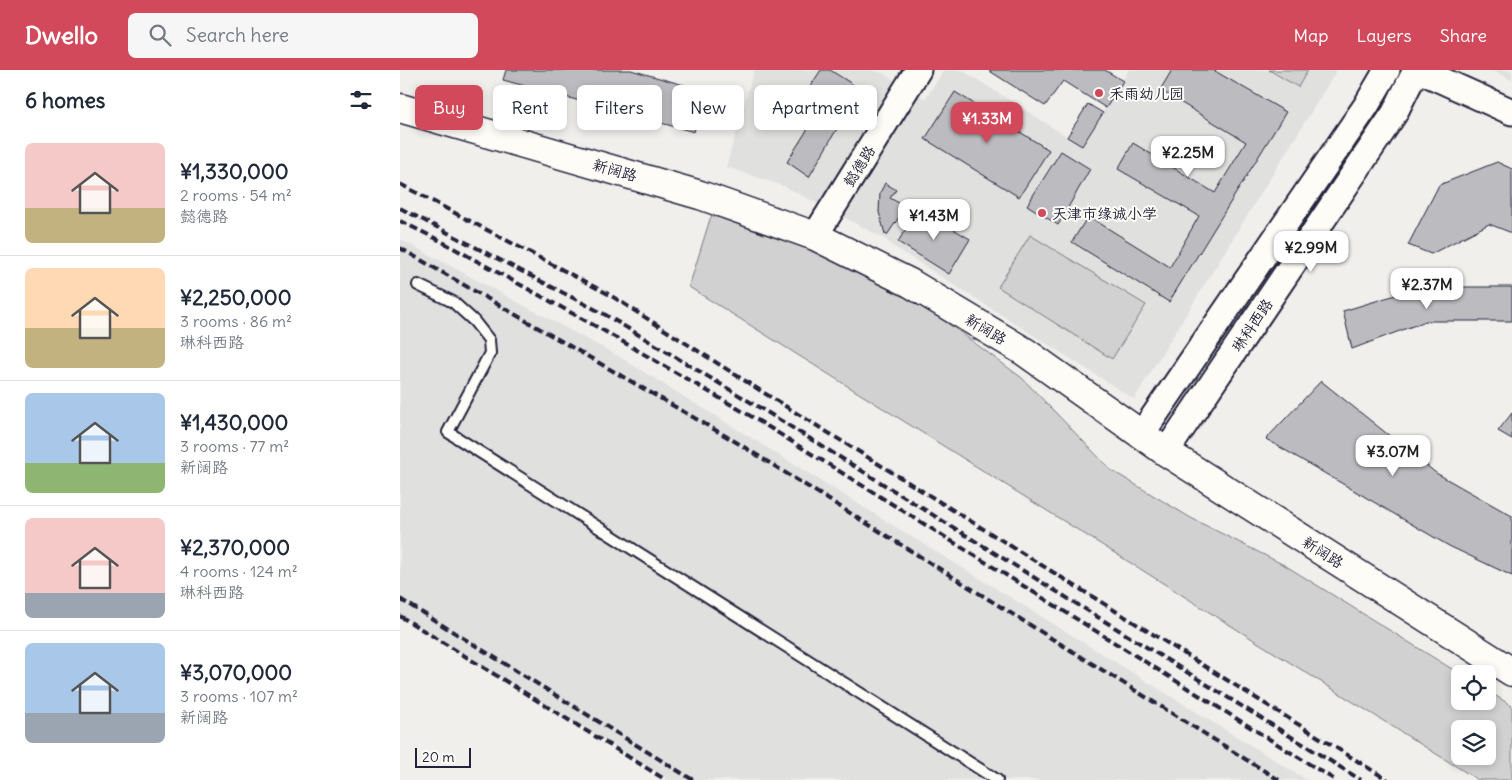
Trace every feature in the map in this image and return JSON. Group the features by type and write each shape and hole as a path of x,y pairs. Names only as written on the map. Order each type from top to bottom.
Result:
{"main road":[{"name":"新阔路","path":"400,108 700,195 815,236 910,283 1025,352 1166,452 1512,672"}],"street":[{"name":"懿德路","path":"815,236 918,70"},
{"name":"琳科西路","path":"1141,435 1366,106 1387,70"},
{"name":"琳科西路","path":"1166,452 1394,114 1417,70"},
{"path":"1417,70 1512,112"},
{"path":"1446,70 1512,100"}],"lane":[{"path":"418,285 453,302 474,321 489,340 490,353 448,432 997,780"}],"shaded area":[{"name":"天津市缘诚小学","path":"754,70 871,70 883,73 925,99 944,70 962,70 1082,146 1129,70 1337,70 1134,399 894,247 885,239 784,186 726,167 737,130 744,130 744,105"},
{"path":"1269,70 1308,70 1298,87"},
{"path":"1491,70 1512,70 1512,80"},
{"path":"714,212 784,236 876,281 941,318 1022,378 1111,470 1191,518 1286,566 1451,668 1451,710 1496,710 1496,696 1512,706 1512,780 1478,780 1454,765 1496,765 1496,720 1451,720 1451,763 689,287 710,219"},
{"path":"1030,235 1146,305 1112,359 998,287"},
{"path":"400,239 618,356 1307,780 669,780 400,616"}],"building":[{"path":"506,70 631,70 684,85 672,85 672,126 662,123 662,85 577,85 577,100 567,97 567,85 521,85 503,80"},
{"path":"821,70 830,70 854,85 811,85"},
{"name":"禾雨幼儿园","path":"988,70 1105,70 1123,81 1106,108 1063,81 1045,106"},
{"path":"1172,70 1213,70 1286,112 1169,302 1072,242 1088,216 1170,267 1199,216 1118,169 1133,143 1215,193 1246,142 1160,90"},
{"path":"955,92 1049,150 1019,197 925,139"},
{"path":"1088,104 1103,113 1082,146 1067,137"},
{"path":"807,130 836,130 809,177 787,162"},
{"path":"1061,151 1090,169 1058,225 1027,205"},
{"path":"1497,162 1512,169 1512,233 1489,224 1431,254 1408,245 1439,185"},
{"path":"885,183 896,190 890,198 906,207 887,235 885,234 879,212 880,193"},
{"path":"918,208 970,239 949,274 898,242"},
{"path":"1422,287 1512,287 1512,321 1426,321 1352,349 1343,311"},
{"path":"1321,381 1436,473 1512,516 1512,576 1449,546 1266,439"},
{"path":"1512,413 1512,439 1498,431"}],"railway":[{"path":"400,184 610,295 769,396 1388,780"},
{"path":"400,208 604,314 762,409 1361,780"},
{"path":"400,221 437,239 599,328 754,418 1335,780"},
{"path":"400,248 736,442 1279,780"},
{"path":"400,599 693,780"},
{"path":"400,616 666,780"}],"place":[{"name":"禾雨幼儿园","path":"1099,93"},
{"name":"天津市缘诚小学","path":"1042,213"}]}
